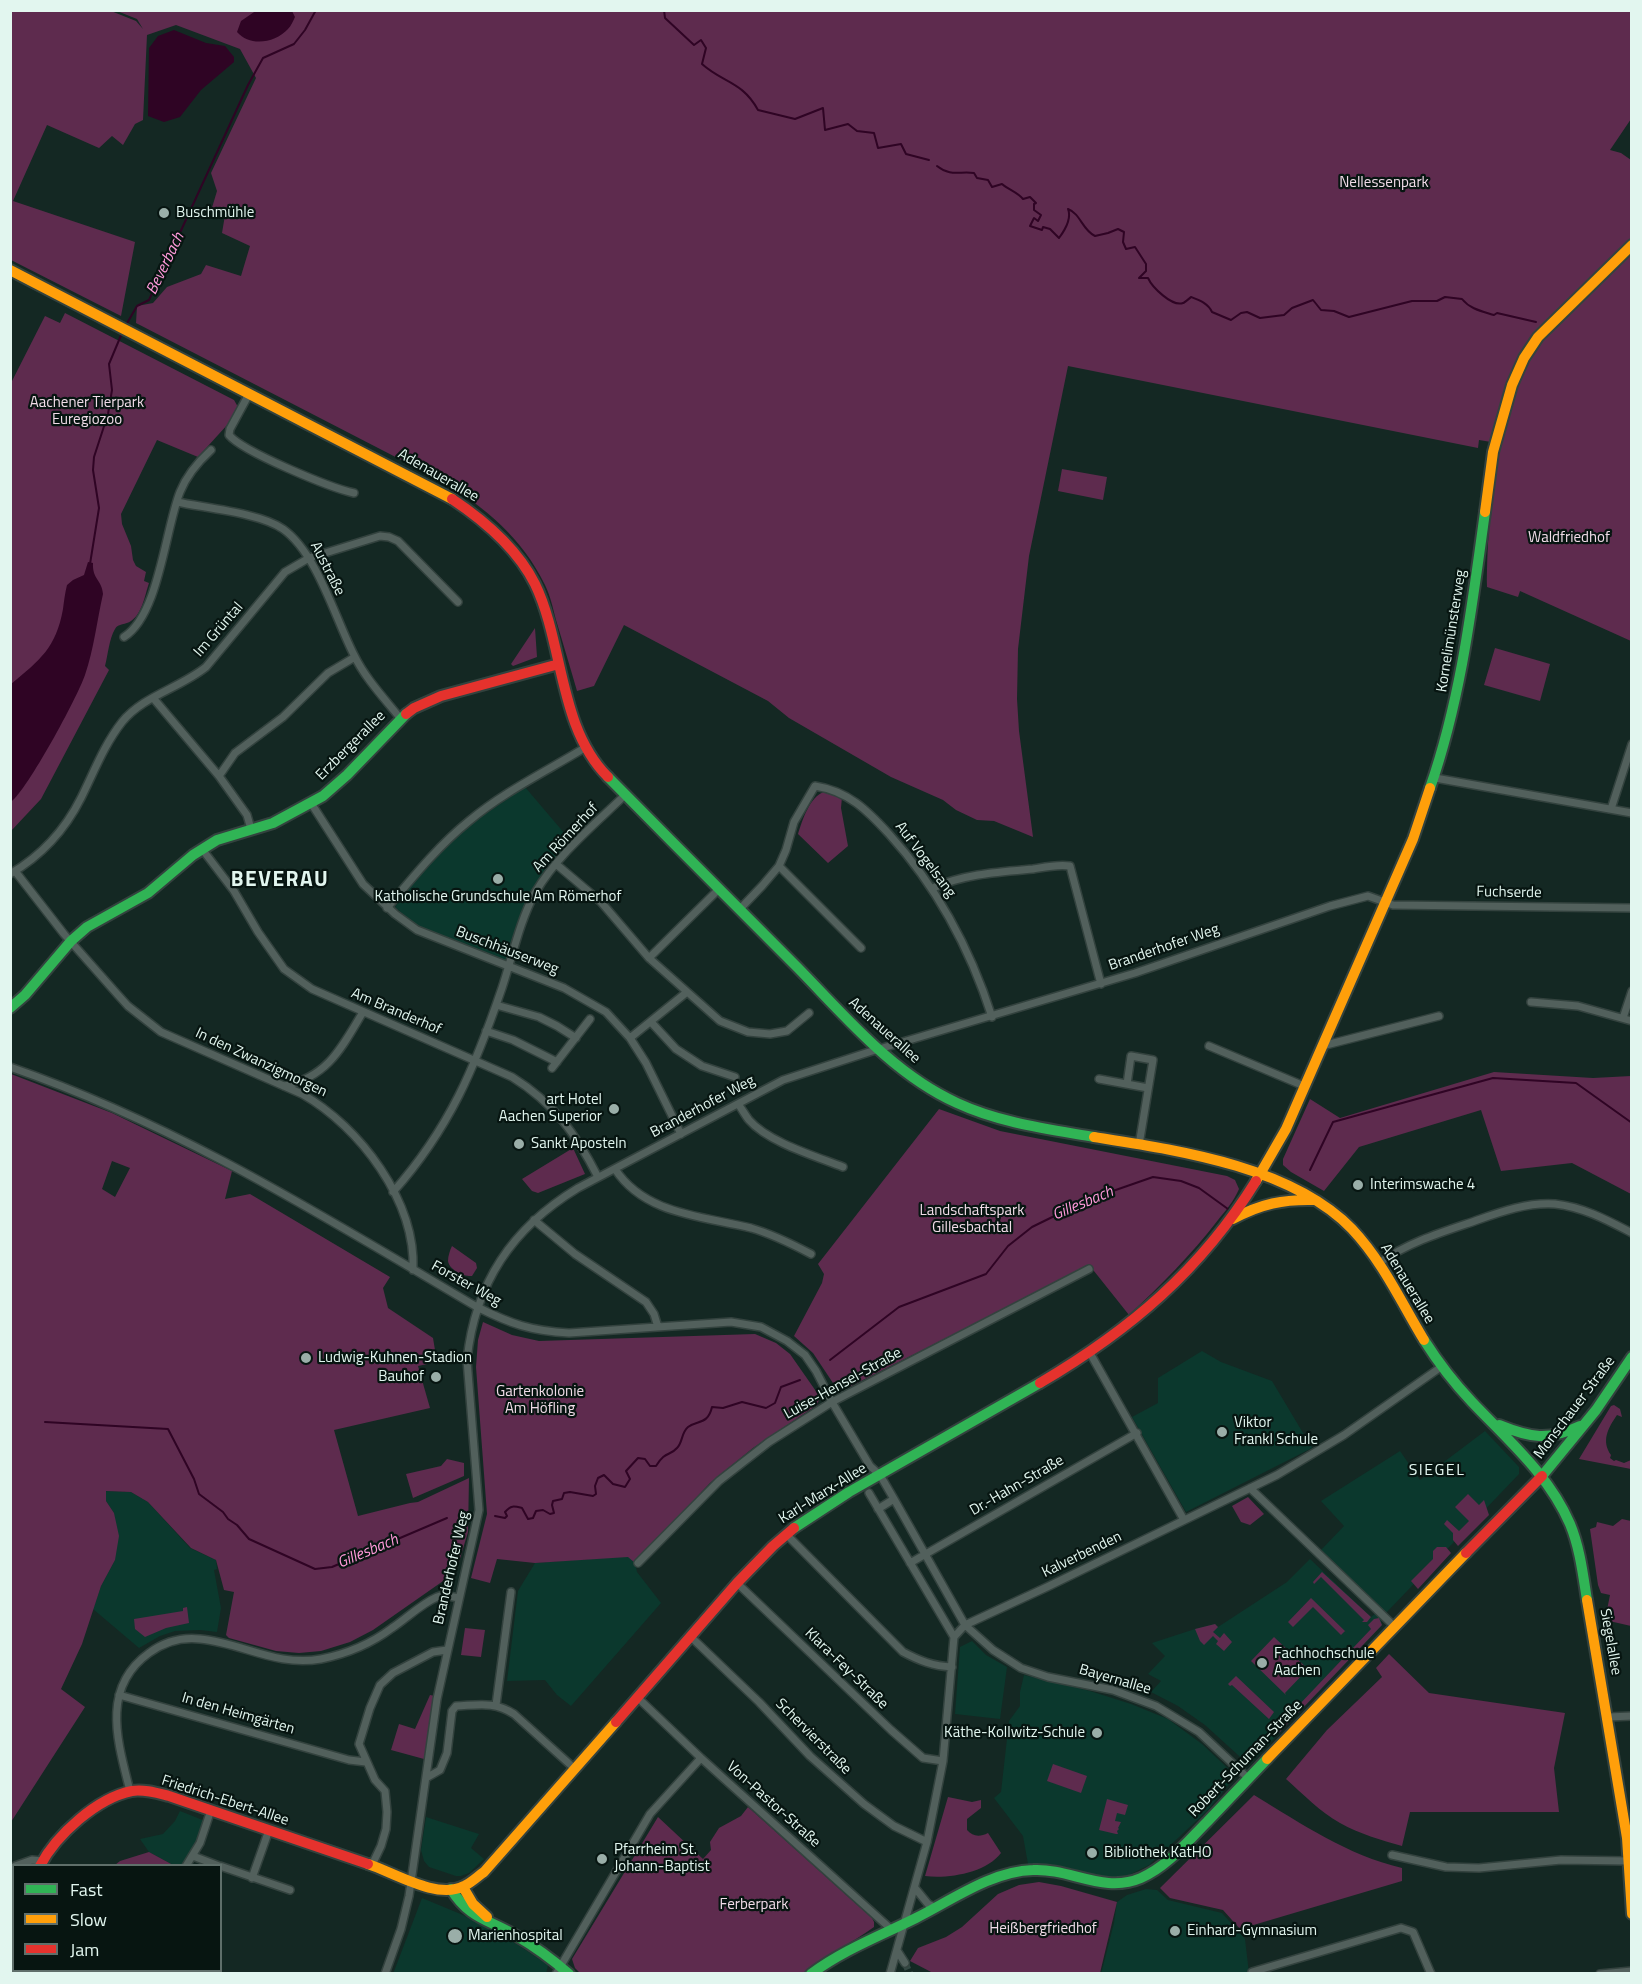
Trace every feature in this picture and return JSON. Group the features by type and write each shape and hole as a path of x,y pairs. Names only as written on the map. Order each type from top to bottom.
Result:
{"main road":[{"name":"Kornelimünsterweg","path":"1261,1174 1286,1129 1413,839 1435,778 1465,659 1493,452 1512,385 1524,358 1538,337 1632,244"},
{"name":"Adenauerallee","path":"10,270 442,492 485,522 524,566 533,581 546,617 575,723 586,747 603,772 878,1049 918,1082 974,1111 1015,1123 1224,1163 1261,1174 1315,1200 1350,1228 1379,1263 1441,1367 1528,1458 1542,1476"},
{"name":"Erzbergerallee","path":"10,1008 25,995 71,941 97,920 148,893 202,849 217,840 273,823 311,803 347,775 400,718 414,708 441,696 559,664"},
{"name":"Karl-Marx-Allee","path":"411,1880 429,1888 451,1889 463,1887 484,1872 763,1554 810,1516 1090,1353 1132,1322 1193,1265 1230,1220 1261,1174"},
{"path":"1230,1220 1271,1201 1315,1200"},
{"name":"Monschauer Straße","path":"1542,1476 1585,1424 1632,1357"},
{"path":"1493,1422 1524,1435 1539,1438 1558,1436 1585,1424"},
{"name":"Robert-Schuman-Straße","path":"811,1974 842,1954 936,1908 1015,1873 1052,1870 1106,1884 1134,1881 1148,1876 1178,1852 1394,1626 1542,1476"},
{"name":"Siegelallee","path":"1542,1476 1565,1510 1576,1539 1629,1837 1632,1914"},
{"path":"41,1863 52,1846 87,1814 108,1800 130,1791"},
{"name":"Friedrich-Ebert-Allee","path":"130,1791 154,1792 211,1810 411,1880"},
{"path":"463,1887 473,1904 489,1920"},
{"path":"451,1889 466,1911 515,1934 562,1971"}],"street":[{"path":"249,394 230,429 229,435 232,439 272,461 341,490 354,493"},
{"path":"124,637 136,627 144,615 153,592 181,490 211,450"},
{"name":"Austraße","path":"177,502 263,519 282,528 299,542 309,558 355,657 400,718"},
{"name":"Im Grüntal","path":"13,873 40,853 55,837 75,809 113,735 124,719 140,706 206,667 285,572 309,558 380,536 389,537 398,541 409,551 458,602"},
{"path":"219,776 235,753 283,717 328,673 355,657"},
{"path":"154,699 219,776 247,815 251,829"},
{"path":"1611,809 1632,744"},
{"path":"387,908 431,856 469,821 516,788 586,747"},
{"path":"1435,778 1632,813"},
{"name":"Auf Vogelsang","path":"779,866 794,822 815,786 838,791 859,803 901,847 933,888 969,955 992,1017"},
{"name":"Am Römerhof","path":"393,1191 433,1142 463,1090 476,1061 535,893 556,864 625,795"},
{"name":"Buschhäuserweg","path":"311,803 354,873 372,895 417,930 564,988 606,1012 630,1038 646,1064 681,1134"},
{"name":"Am Branderhof","path":"202,849 234,891 258,932 284,969 312,989 512,1077 534,1091 550,1105 581,1144 598,1177"},
{"path":"556,864 601,902 649,958 720,1021 748,1032 770,1034 787,1031 809,1013"},
{"path":"739,910 779,866 861,948"},
{"path":"933,888 962,878 1016,870 1070,866 1101,984"},
{"name":"In den Zwanzigmorgen","path":"13,873 128,1006 161,1032 284,1086 324,1107 341,1122 369,1154 404,1213 414,1252 413,1270"},
{"path":"649,958 719,890"},
{"name":"Branderhofer Weg","path":"385,1974 401,1929 411,1880 437,1700 479,1510 467,1360 477,1307 490,1276 505,1252 534,1220 559,1200 598,1177 783,1080 878,1049 1101,984 1352,899 1368,896 1385,903"},
{"name":"Fuchserde","path":"1385,903 1393,905 1632,908"},
{"path":"1623,1018 1632,991"},
{"path":"630,1038 687,992"},
{"path":"1531,1002 1578,1006 1632,1021"},
{"path":"496,1005 539,1017 576,1038"},
{"path":"284,1086 300,1082 324,1068 340,1050 363,1012"},
{"path":"1322,1046 1439,1016"},
{"path":"486,1031 513,1040 554,1065 590,1019"},
{"path":"651,1022 676,1049 702,1066 735,1077"},
{"path":"1209,1046 1304,1086"},
{"path":"1127,1084 1131,1056 1153,1060 1139,1145"},
{"name":"Forster Weg","path":"10,1067 104,1103 195,1145 284,1193 413,1270 508,1323 548,1332 569,1333 731,1322 760,1327 787,1341 804,1355 816,1371 870,1466 880,1475 925,1554"},
{"path":"1099,1079 1148,1088"},
{"path":"738,1104 748,1119 760,1129 791,1147 843,1167"},
{"path":"615,1169 624,1182 654,1203 674,1211 752,1228 784,1239 811,1254"},
{"path":"1379,1263 1418,1241 1501,1212 1539,1204 1557,1204 1582,1209 1632,1233"},
{"path":"534,1220 575,1254 646,1302 654,1314 658,1327"},
{"name":"Luise-Hensel-Straße","path":"638,1563 719,1481 770,1442 832,1402 1089,1269"},
{"path":"1090,1353 1184,1520"},
{"name":"Kalverbenden","path":"954,1637 965,1625 1297,1464 1344,1435 1441,1367"},
{"name":"Dr.-Hahn-Straße","path":"910,1563 1137,1433"},
{"path":"1250,1488 1394,1626"},
{"path":"868,1492 954,1637 943,1761 927,1842 891,1974"},
{"path":"878,1509 894,1499"},
{"path":"786,1534 903,1652 934,1666 952,1667"},
{"name":"Bayernallee","path":"925,1554 965,1625 1000,1656 1021,1668 1048,1677 1113,1690 1156,1706 1198,1732 1248,1778"},
{"name":"Klara-Fey-Straße","path":"737,1583 923,1758 943,1761"},
{"path":"496,1705 511,1592"},
{"path":"130,1791 116,1723 119,1695 130,1670 140,1659 162,1644 175,1640 202,1639 286,1660 304,1661 349,1651 372,1641 437,1597 443,1595 459,1598"},
{"name":"Schervierstraße","path":"691,1637 759,1701 810,1756 864,1804 894,1826 927,1842"},
{"path":"372,1865 386,1829 387,1812 385,1791 375,1780 359,1744 373,1700 386,1679 402,1667 433,1652 447,1650"},
{"name":"In den Heimgärten","path":"119,1695 349,1760 366,1762"},
{"name":"Von-Pastor-Straße","path":"637,1698 892,1930"},
{"path":"426,1778 440,1770 444,1762 452,1711 456,1706 496,1705 514,1714 575,1769"},
{"path":"1608,1717 1632,1716"},
{"path":"562,1971 650,1814 701,1758"},
{"path":"187,1864 200,1844 211,1810"},
{"path":"252,1878 269,1830"},
{"path":"1392,1855 1446,1867 1479,1868 1561,1860 1629,1861"},
{"path":"193,1856 215,1864"},
{"path":"19,1864 32,1860 41,1863"},
{"path":"222,1867 290,1890"},
{"path":"915,1888 928,1904 936,1908"},
{"path":"1252,1972 1401,1928 1413,1932 1431,1974"},
{"path":"898,1952 905,1963"},
{"path":"1600,1974 1632,1971"}],"shaded area":[{"path":"257,10 292,11 295,17 283,34 270,40 249,40 237,32 241,21"},
{"path":"174,30 206,43 225,46 234,57 234,62 201,90 180,117 164,122 148,116 149,48 158,36"},
{"path":"88,562 93,563 94,573 103,594 85,675 63,722 40,762 11,802 11,684 38,660 51,644 60,622 67,585 84,575"},
{"name":"Katholische Grundschule Am Römerhof","path":"525,787 565,834 560,839 567,847 545,871 529,896 507,962 413,923 395,907 415,879 466,827"},
{"name":"Viktor Frankl Schule","path":"1202,1351 1221,1362 1272,1381 1312,1448 1186,1512 1132,1417 1158,1403 1158,1378"},
{"path":"1485,1431 1519,1467 1519,1474 1386,1613 1321,1550 1344,1526 1321,1501 1400,1451 1420,1480"},
{"path":"106,1491 131,1492 148,1502 190,1548 216,1560 217,1569 214,1570 221,1608 217,1632 175,1631 160,1636 139,1648 93,1609 101,1586 115,1560 114,1513 106,1501"},
{"path":"628,1556 635,1563 637,1572 661,1603 571,1706 557,1695 545,1680 507,1681 518,1591 535,1563"},
{"name":"Fachhochschule Aachen","path":"1310,1559 1371,1617 1375,1614 1381,1620 1382,1625 1249,1765 1205,1725 1178,1706 1151,1692 1161,1681 1148,1674 1165,1656 1152,1643 1215,1624 1218,1627 1287,1582"},
{"path":"972,1641 986,1655 1007,1667 1000,1719 955,1714 960,1647"},
{"name":"Käthe-Kollwitz-Schule","path":"1024,1675 1090,1691 1168,1719 1202,1744 1236,1776 1207,1811 1149,1865 1129,1875 1108,1878 1056,1865 1028,1864 1023,1836 994,1798 1001,1792 1009,1721 1020,1706"},
{"path":"180,1811 205,1821 199,1843 186,1864 171,1864 149,1852 140,1839 163,1834 175,1821"},
{"path":"426,1817 479,1834 471,1848 484,1859 469,1873 461,1876 429,1867 424,1861 421,1850"},
{"name":"Einhard-Gymnasium","path":"1146,1889 1157,1890 1168,1900 1222,1913 1245,1939 1249,1973 1101,1974 1117,1902 1127,1895"},
{"name":"Marienhospital","path":"422,1898 463,1915 515,1943 548,1965 546,1974 393,1974"}],"green space":[{"name":"Nellessenpark","path":"10,11 111,11 136,21 143,29 137,19 117,11 1631,11 1631,119 1610,150 1621,153 1631,160 1631,239 1539,327 1522,350 1508,380 1491,442 1479,440 1478,448 1068,366 1029,556 1018,649 1019,731 1033,837 994,821 977,820 956,810 943,800 891,777 789,718 768,701 624,625 594,686 577,691 545,585 526,553 488,513 442,481 136,323 137,306 153,303 167,287 201,274 206,265 241,276 250,246 222,233 225,215 211,211 217,191 211,173 256,78 240,49 176,25 147,35 143,120 135,124 123,145 112,136 99,148 47,125 13,201 135,242 121,316 11,260"},
{"name":"Waldfriedhof","path":"1631,248 1631,641 1520,591 1518,597 1487,587 1492,493 1505,423 1514,391 1526,363 1541,339"},
{"name":"Aachener Tierpark Euregiozoo","path":"65,313 234,400 238,407 228,424 198,457 157,440 121,514 133,560 136,566 146,572 144,581 149,583 143,604 135,618 115,629 105,666 109,670 41,799 11,831 11,383 45,316 60,323"},
{"path":"1062,469 1107,477 1103,500 1058,491"},
{"path":"535,628 537,657 513,666 511,664"},
{"path":"1495,648 1550,664 1540,701 1484,685"},
{"path":"824,792 842,797 841,808 848,846 828,863 798,834 811,804 819,794"},
{"path":"1494,1072 1593,1078 1631,1076 1631,1194 1572,1163 1501,1171 1481,1110 1359,1147 1324,1191 1283,1165 1283,1159 1310,1099 1340,1118"},
{"path":"11,1074 112,1113 232,1171 225,1199 250,1194 390,1277 383,1288 388,1308 433,1338 437,1362 418,1366 430,1408 334,1430 358,1516 418,1502 469,1478 468,1532 456,1572 373,1630 350,1642 321,1651 299,1653 276,1651 229,1638 226,1635 234,1592 224,1590 216,1560 191,1548 148,1502 131,1492 106,1491 106,1501 114,1513 119,1536 115,1560 101,1586 82,1644 61,1689 85,1707 11,1822","holes":["112,1161 130,1168 115,1197 102,1189"]},
{"name":"Landschaftspark Gillesbachtal","path":"939,1109 1000,1131 1227,1176 1235,1180 1239,1189 1230,1205 1197,1245 1129,1315 1090,1266 839,1392 813,1353 794,1336 822,1283 824,1274 818,1264"},
{"path":"573,1148 585,1174 538,1193 532,1191 522,1179"},
{"path":"452,1246 476,1263 477,1268 472,1276 458,1272 449,1264 448,1257"},
{"name":"Gartenkolonie Am Höfling","path":"483,1322 512,1335 539,1341 755,1334 776,1343 790,1354 820,1397 817,1405 753,1448 710,1483 635,1563 628,1557 535,1563 497,1559 490,1583 471,1578 487,1514 476,1367 478,1340"},
{"path":"1614,1405 1620,1409 1622,1417 1617,1415 1611,1425 1606,1445 1611,1455 1610,1458 1624,1463 1631,1460 1631,1469 1579,1459 1611,1406"},
{"path":"447,1459 464,1463 464,1476 413,1498 406,1474 441,1466"},
{"path":"1468,1494 1479,1505 1484,1500 1489,1515 1458,1546 1453,1540 1453,1533 1444,1524 1447,1520 1459,1531 1469,1521 1455,1507"},
{"path":"1248,1497 1264,1514 1250,1525 1241,1522 1232,1506"},
{"path":"1622,1519 1631,1521 1631,1626 1605,1620 1610,1595 1601,1593 1598,1585 1590,1529 1596,1527 1597,1522 1613,1526"},
{"path":"1437,1547 1446,1547 1451,1553 1418,1589 1411,1581 1433,1559 1433,1551"},
{"path":"1322,1572 1371,1617 1367,1622 1362,1622 1364,1620 1321,1577 1314,1584 1313,1582"},
{"path":"1311,1598 1345,1631 1341,1635 1313,1607 1293,1627 1288,1622"},
{"path":"187,1607 189,1623 166,1628 145,1637 135,1629 134,1619 183,1611 183,1608"},
{"path":"1379,1618 1382,1625 1279,1733 1277,1731 1279,1726 1371,1629 1368,1625 1374,1619"},
{"path":"1215,1624 1218,1627 1213,1632 1220,1638 1224,1633 1232,1642 1224,1651 1216,1644 1218,1641 1213,1636 1204,1645 1195,1629"},
{"path":"465,1628 485,1630 481,1657 461,1655"},
{"path":"1274,1637 1310,1671 1307,1670 1285,1693 1286,1695 1251,1661"},
{"path":"1389,1654 1429,1693 1565,1713 1554,1768 1559,1812 1410,1812 1402,1846 1363,1834 1333,1819 1286,1779 1327,1730 1382,1677 1376,1668"},
{"path":"1236,1676 1274,1712 1269,1719 1232,1685 1228,1684"},
{"path":"430,1695 435,1696 424,1759 391,1750 399,1724 415,1729"},
{"path":"1053,1764 1087,1776 1081,1793 1047,1781"},
{"path":"1254,1795 1344,1847 1402,1868 1402,1881 1240,1929 1223,1910 1170,1898 1160,1888"},
{"path":"948,1797 972,1802 981,1800 981,1808 967,1819 967,1830 977,1836 988,1833 1001,1853 994,1860 976,1870 955,1875 925,1876"},
{"path":"1107,1799 1128,1805 1125,1815 1117,1813 1115,1821 1121,1822 1118,1834 1099,1830"},
{"name":"Ferberpark","path":"748,1807 872,1918 874,1927 804,1973 580,1973 575,1968 572,1959 658,1817 703,1859 711,1850 710,1842 719,1828 741,1816"},
{"path":"149,1852 171,1864 116,1864"},
{"name":"Heißbergfriedhof","path":"1039,1882 1117,1902 1100,1973 933,1973 910,1961 918,1948 946,1937 962,1927 998,1894 1019,1885"}],"waterway":[{"name":"Beverbach","path":"126,325 137,306 149,300 248,85 263,58 294,44 316,10"},
{"path":"664,10 665,18 694,45 701,40 706,48 702,64 739,88 752,100 758,110 795,119 823,108 825,130 848,124 857,131 874,133 878,148 901,144 906,154 929,160"},
{"path":"937,166 951,173 974,173 977,178 988,180 992,187 1002,184 1023,199 1030,197 1036,203 1034,210 1041,215 1038,221 1034,218 1030,226 1042,230 1043,227 1050,229 1059,238 1066,228 1068,209 1076,214 1087,230 1095,236 1118,229 1124,232 1123,242 1126,249 1135,247 1146,264 1146,271 1139,278 1148,278 1158,291 1173,302 1183,303 1191,297 1206,304 1212,312 1231,320 1247,312 1260,318 1284,315 1292,308 1313,300 1321,310 1334,311 1349,317 1412,301 1437,301 1445,297 1462,299 1472,307 1494,315 1497,313 1536,322"},
{"name":"Beverbach","path":"90,564 99,508 93,470 94,457 108,414 112,390 109,364 122,333"},
{"name":"Gillesbach","path":"1310,1170 1333,1122 1493,1078 1576,1083 1632,1123"},
{"name":"Gillesbach","path":"830,1360 899,1307 986,1274 1008,1246 1032,1227 1087,1200 1153,1177 1181,1181 1199,1188 1228,1209"},
{"name":"Gillesbach","path":"495,1516 505,1518 507,1516 505,1512 513,1507 522,1508 528,1519 533,1518 536,1511 554,1513 553,1501 562,1499 564,1493 593,1496 596,1494 595,1486 598,1478 604,1475 613,1484 625,1487 630,1479 626,1471 638,1458 645,1459 650,1466 656,1466 662,1458 677,1448 688,1427 708,1417 712,1407 723,1408 742,1402 766,1408 775,1403 781,1387 800,1380"},
{"name":"Gillesbach","path":"45,1422 168,1429 194,1479 199,1494 223,1512 228,1519"},
{"name":"Gillesbach","path":"228,1519 237,1525 249,1539 315,1569 332,1567 447,1518"}],"tunnel":[{"path":"905,1963 910,1974"}],"traffic: fast":[{"path":"1430,788 1458,686 1485,512"},
{"path":"10,1008 25,995 71,941 87,927 148,893 193,855 217,840 273,823 323,796 347,775 406,714"},
{"path":"608,777 853,1025 912,1077 957,1103 990,1116 1094,1137"},
{"path":"1424,1340 1459,1387 1527,1459 1551,1490 1570,1524 1576,1542 1587,1600"},
{"path":"1542,1476 1596,1410 1632,1357"},
{"path":"794,1528 849,1492 1040,1383"},
{"path":"1499,1425 1521,1433 1540,1436 1558,1434 1580,1426"},
{"path":"811,1974 849,1950 1002,1875 1047,1870 1100,1882 1127,1882 1141,1878 1160,1867 1177,1853 1267,1759"},
{"path":"451,1889 472,1912 515,1935 569,1974"}],"traffic: slow":[{"path":"1485,512 1493,452 1512,385 1524,358 1538,337 1632,245"},
{"path":"10,270 452,499"},
{"path":"1256,1181 1286,1129 1413,839 1430,788"},
{"path":"1094,1137 1196,1155 1231,1164 1297,1190 1327,1207 1352,1229 1373,1255 1424,1340"},
{"path":"1233,1219 1272,1204 1293,1200 1315,1200"},
{"path":"1267,1759 1466,1553"},
{"path":"1587,1600 1627,1838 1632,1914"},
{"path":"368,1864 429,1888 441,1890 467,1885 484,1872 616,1722"},
{"path":"463,1887 473,1904 487,1917"}],"traffic: jam":[{"path":"452,499 499,536 528,571 552,632 571,710 580,734 592,757 608,777"},
{"path":"406,714 441,696 559,664"},
{"path":"1040,1383 1104,1342 1161,1296 1212,1243 1256,1181"},
{"path":"1466,1553 1542,1476"},
{"path":"616,1722 737,1583 794,1528"},
{"path":"41,1864 56,1842 79,1820 105,1801 132,1791 169,1796 368,1864"}],"place":[{"name":"Buschmühle","path":"164,213"},
{"name":"Katholische Grundschule Am Römerhof","path":"498,879"},
{"name":"art Hotel Aachen Superior","path":"614,1109"},
{"name":"Sankt Aposteln","path":"519,1144"},
{"name":"Interimswache 4","path":"1358,1185"},
{"name":"Ludwig-Kuhnen-Stadion","path":"306,1358"},
{"name":"Bauhof","path":"436,1377"},
{"name":"Viktor Frankl Schule","path":"1222,1432"},
{"name":"Fachhochschule Aachen","path":"1262,1663"},
{"name":"Käthe-Kollwitz-Schule","path":"1097,1733"},
{"name":"Bibliothek KatHO","path":"1092,1853"},
{"name":"Pfarrheim St. Johann-Baptist","path":"602,1859"},
{"name":"Einhard-Gymnasium","path":"1175,1931"},
{"name":"Marienhospital","path":"455,1936"}],"district":[{"name":"BEVERAU","path":"280,881"},
{"name":"SIEGEL","path":"1437,1471"}]}
